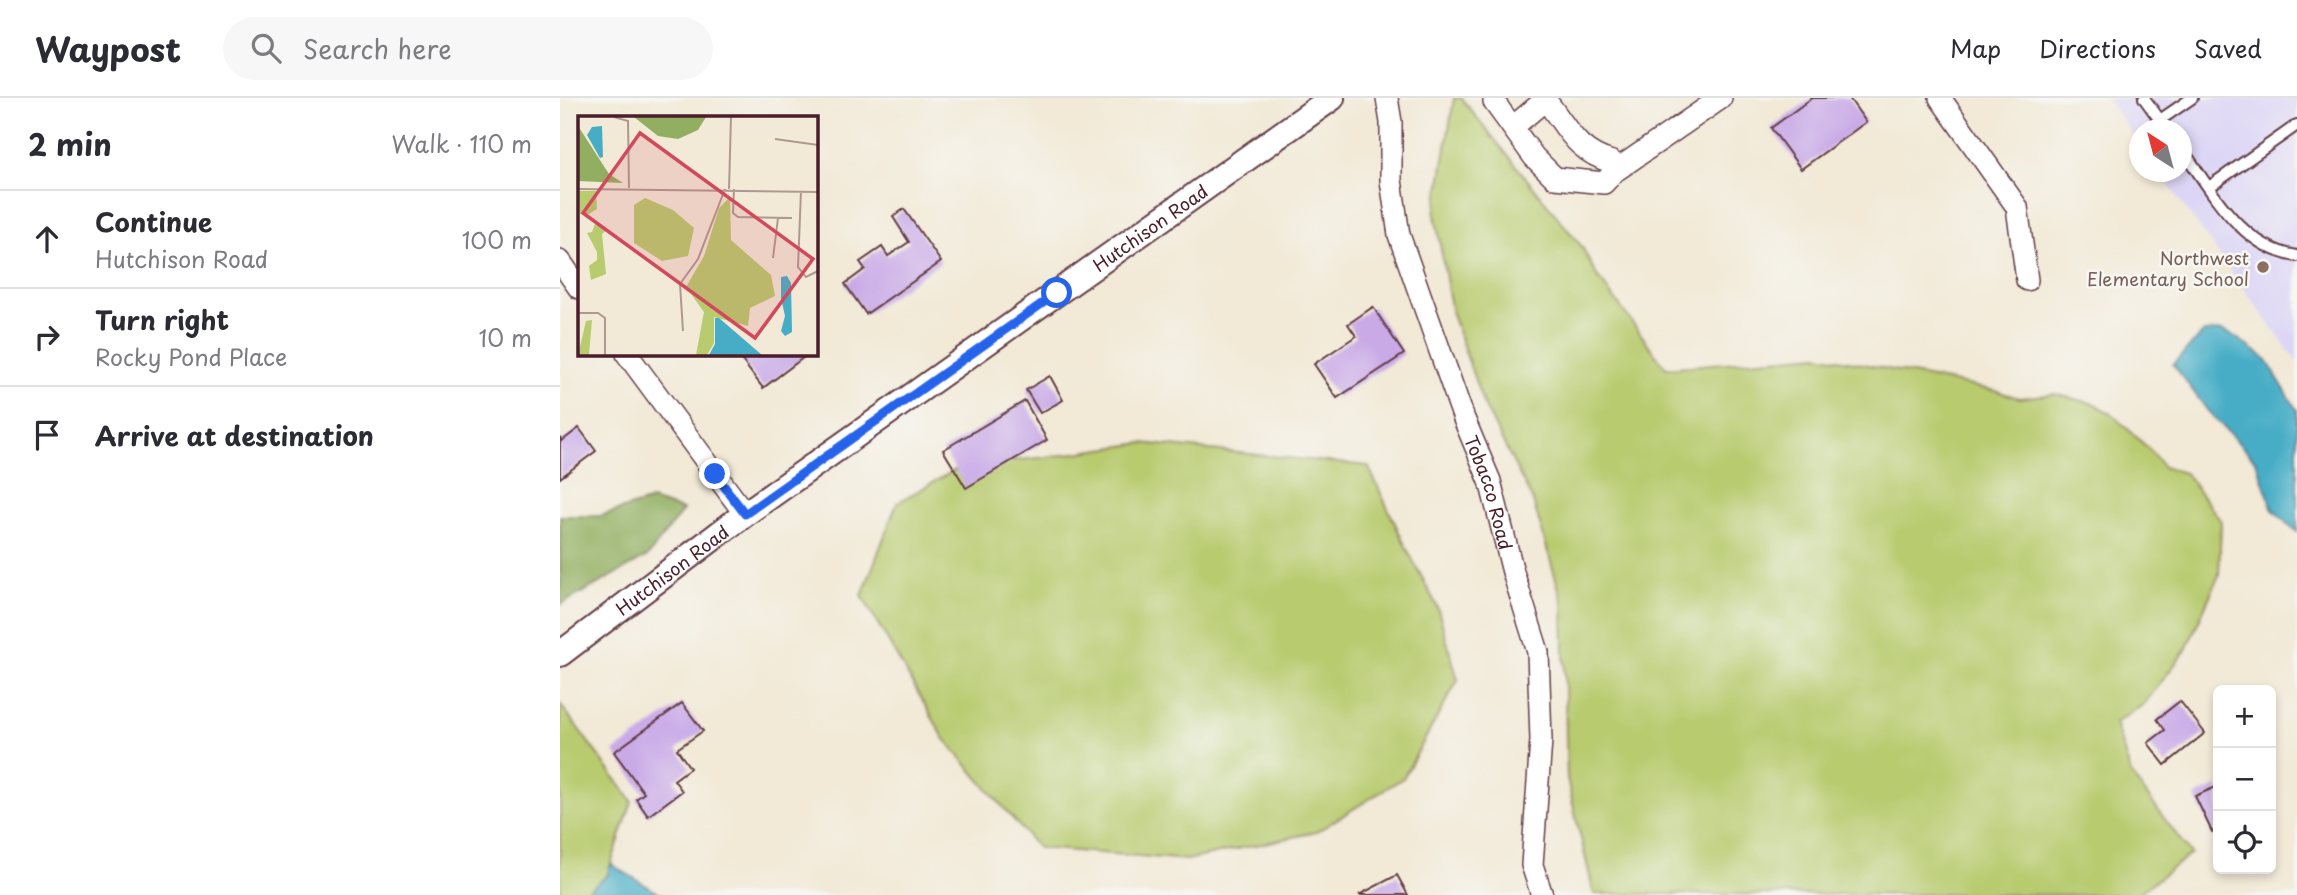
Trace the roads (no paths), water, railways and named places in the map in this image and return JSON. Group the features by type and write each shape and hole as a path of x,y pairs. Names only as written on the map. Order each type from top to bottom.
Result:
{"street":[{"name":"Hutchison Road","path":"560,654 745,514 1332,98"},
{"name":"Tobacco Road","path":"1387,98 1391,122 1391,180 1399,236 1464,419 1490,481 1513,572 1538,652 1541,740 1532,865 1542,895"},
{"path":"1495,98 1494,102 1534,157 1555,178 1604,183 1615,170 1721,98"},
{"path":"1940,98 2017,207 2027,281"},
{"path":"1513,127 1544,99 1579,145 1593,157 1612,162 1615,170"},
{"path":"560,261 578,287"},
{"path":"628,355 745,514"}],"lane":[{"path":"2144,98 2160,119"},
{"path":"2170,119 2192,98"},
{"path":"2209,187 2297,125"},
{"path":"2192,163 2238,225 2259,243 2297,256"}],"water":[{"path":"2222,331 2234,336 2266,359 2297,410 2297,532 2273,510 2256,461 2208,411 2173,364 2204,332"},
{"path":"611,864 662,895 582,895 607,876"}],"place":[{"name":"Northwest Elementary School","path":"2263,267"}]}
